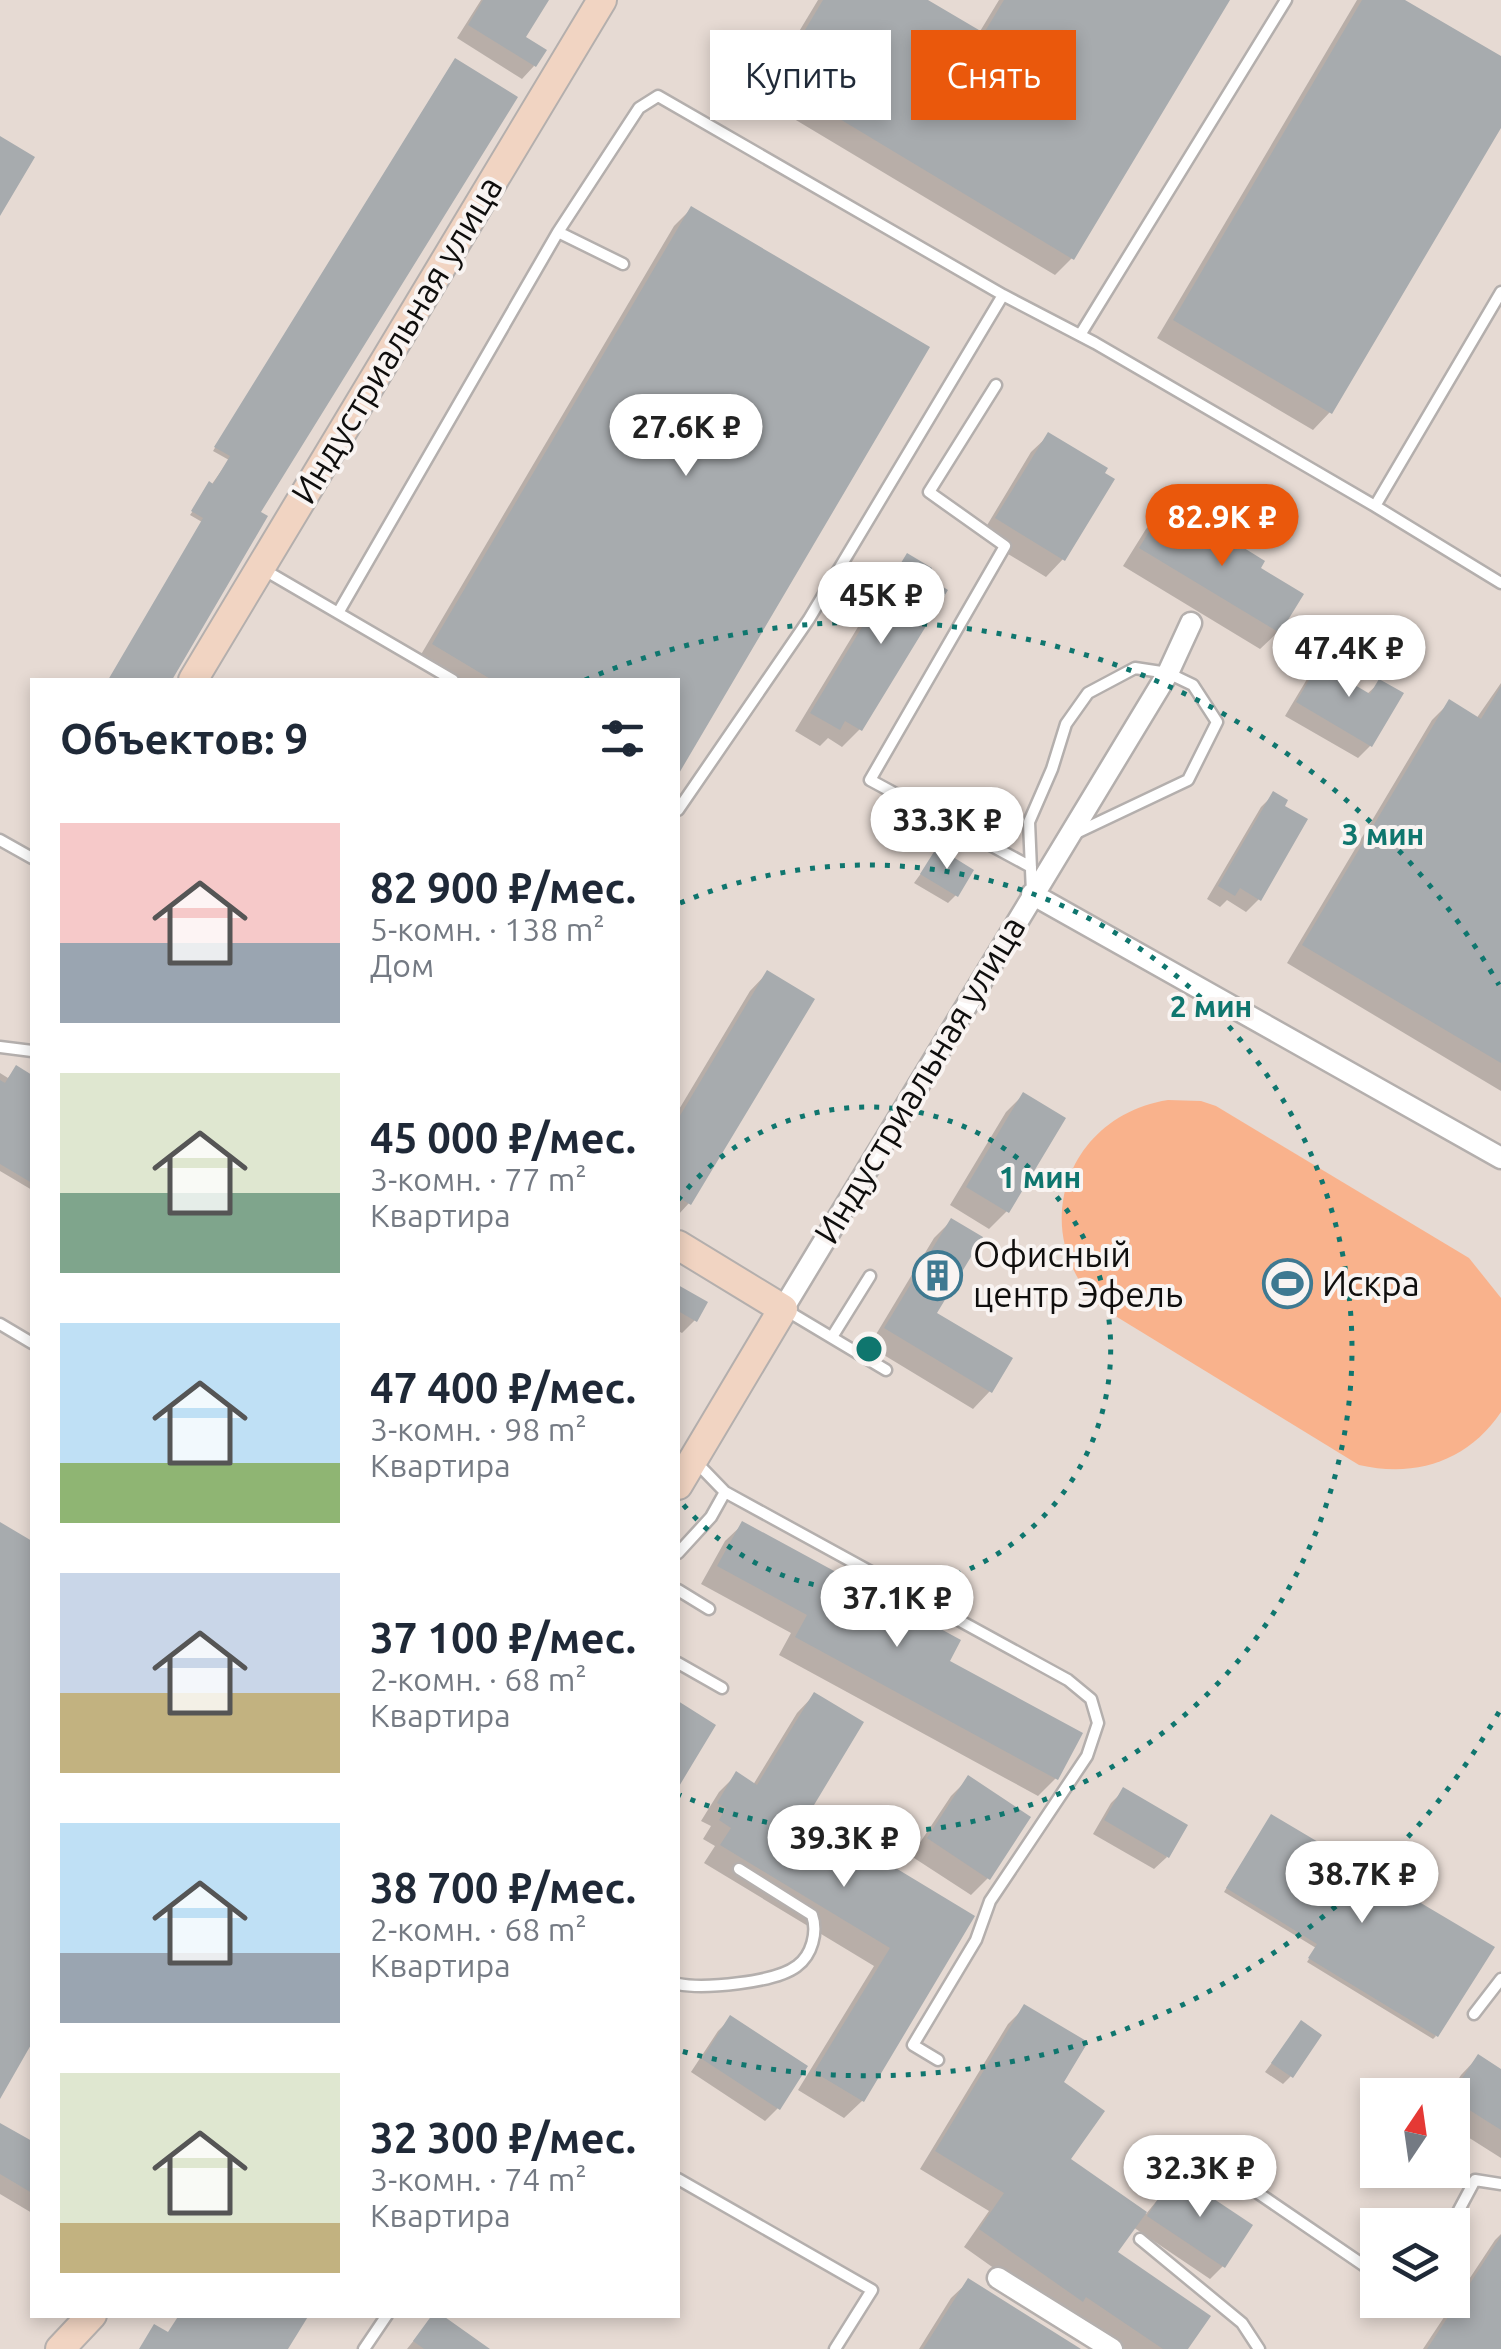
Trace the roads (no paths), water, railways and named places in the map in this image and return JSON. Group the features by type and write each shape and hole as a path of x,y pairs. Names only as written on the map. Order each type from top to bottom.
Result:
{"street":[{"name":"Индустриальная улица","path":"193,678 602,0"},
{"name":"Индустриальная улица","path":"680,1482 1168,673 1191,623"},
{"path":"1032,894 1501,1158"},
{"path":"680,1247 783,1308"},
{"path":"998,2278 1112,2349"},
{"path":"60,2349 89,2318"}],"lane":[{"path":"1080,335 1286,0"},
{"path":"338,613 558,232 639,108 658,96 1003,295 1080,335 1501,584"},
{"path":"558,232 623,264"},
{"path":"1375,506 1501,292"},
{"path":"680,807 809,620 1003,295"},
{"path":"996,385 928,492 1005,546 870,780 1031,867"},
{"path":"260,568 450,678"},
{"path":"1032,894 1029,822 1052,770 1066,724 1088,693 1135,668 1168,673 1193,684 1217,722 1188,780 1068,836"},
{"path":"0,840 30,857"},
{"path":"0,1047 30,1052"},
{"path":"832,1338 870,1276"},
{"path":"783,1308 886,1370"},
{"path":"0,1324 30,1342"},
{"path":"693,1460 725,1492 1068,1680 1091,1700 1098,1723 1087,1756 990,1901 976,1940 913,2044 938,2060"},
{"path":"680,1551 711,1517 725,1492"},
{"path":"680,1591 709,1609"},
{"path":"680,1663 722,1688"},
{"path":"680,1984 697,1988 769,1976 797,1966 812,1945 816,1927 812,1915 740,1869"},
{"path":"1474,2014 1501,1979"},
{"path":"1198,2152 1360,2263"},
{"path":"680,2180 872,2290 835,2349"},
{"path":"1460,2208 1475,2180 1501,2184"},
{"path":"1140,2239 1242,2323 1259,2349"},
{"path":"364,2349 385,2318"}],"place":[{"name":"Офисный центр Эфель","path":"938,1275"},
{"name":"Искра","path":"1287,1284"}]}
